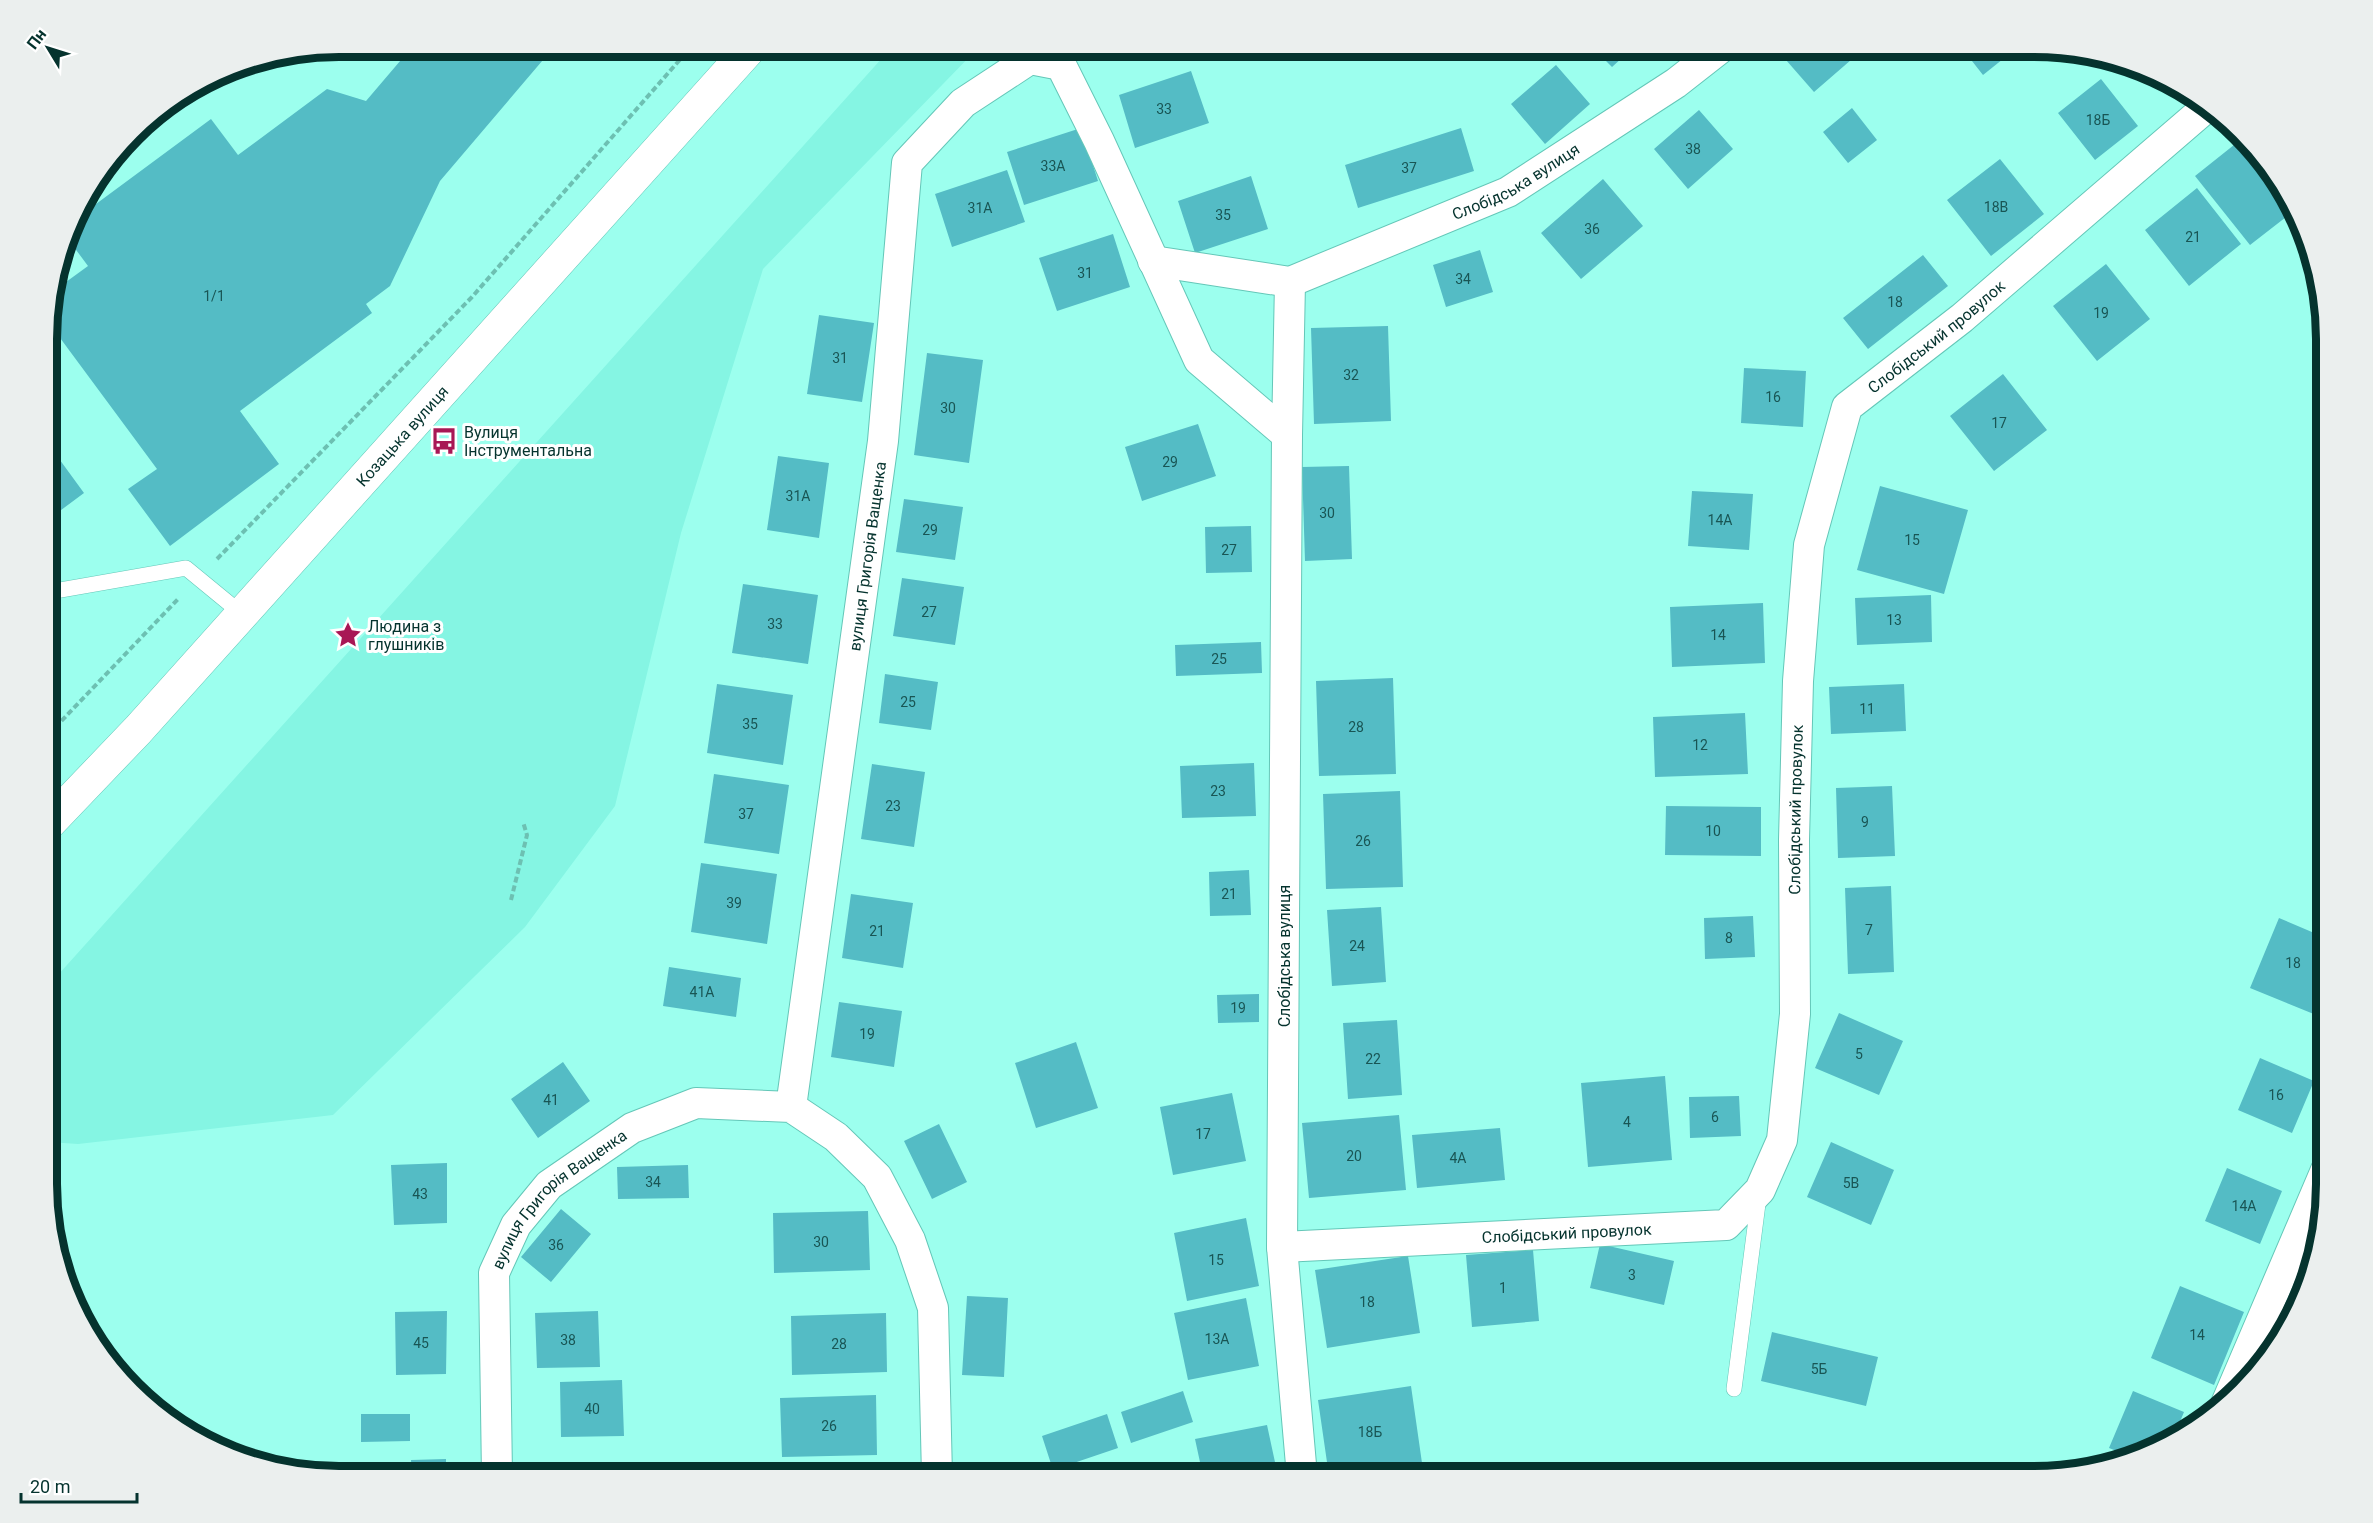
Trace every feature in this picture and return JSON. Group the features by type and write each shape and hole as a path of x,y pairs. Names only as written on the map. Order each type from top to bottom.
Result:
{"main road":[{"name":"Козацька вулиця","path":"57,816 138,730 741,57"}],"street":[{"name":"Слобідська вулиця","path":"1301,1466 1282,1247 1290,282 1508,192 1676,83 1708,57"},
{"name":"вулиця Григорія Ващенка","path":"497,1466 494,1273 516,1225 549,1185 632,1128 696,1103 791,1107 883,441 907,163 963,103 1030,59 1061,65 1099,141 1153,261"},
{"name":"Слобідський провулок","path":"1282,1247 1726,1225 1760,1190 1782,1140 1795,1014 1794,840 1798,681 1809,545 1847,407 1962,318 2201,112"},
{"path":"1153,261 1290,282"},
{"path":"1153,261 1199,360 1287,435"},
{"path":"791,1107 836,1137 877,1177 910,1240 933,1308 937,1466"},
{"path":"2236,1380 2315,1195"}],"lane":[{"path":"57,591 186,568 242,614"},
{"path":"1734,1389 1760,1190"}],"path":[{"path":"57,726 472,297 681,57"},
{"path":"511,900 527,835 523,822"}],"shaded area":[{"path":"883,57 969,57 763,269 681,533 615,806 525,927 333,1115 78,1144 57,1143 57,976"}],"building":[{"path":"403,57 545,57 440,181 390,286 366,304 372,313 240,411 279,464 170,546 128,489 157,469 57,334 62,285 88,266 73,246 78,231 89,210 211,119 238,155 327,89 366,101"},
{"path":"1602,57 1623,57 1612,67"},
{"path":"1783,57 1854,57 1814,92"},
{"path":"1969,57 2006,57 1983,75"},
{"path":"1556,65 1590,104 1545,144 1511,104"},
{"path":"1191,71 1209,123 1135,148 1119,95"},
{"path":"2101,79 2138,126 2095,160 2058,113"},
{"path":"1852,108 1877,140 1848,163 1823,132"},
{"path":"1699,110 1733,149 1688,189 1654,149"},
{"path":"1081,128 1098,181 1024,205 1007,152"},
{"path":"1461,128 1474,171 1358,208 1345,165"},
{"path":"2236,143 2269,182 2288,216 2250,245 2195,176"},
{"path":"2000,159 2044,214 1991,256 1947,200"},
{"path":"1007,170 1025,222 952,247 935,194"},
{"path":"1251,176 1268,229 1195,253 1178,201"},
{"path":"1603,179 1643,226 1581,279 1541,233"},
{"path":"2197,188 2241,244 2189,286 2145,230"},
{"path":"1113,234 1130,287 1057,311 1039,258"},
{"path":"1480,250 1493,292 1446,307 1433,265"},
{"path":"1923,255 1948,286 1868,349 1843,318"},
{"path":"2106,264 2150,319 2097,361 2053,306"},
{"path":"819,315 874,323 862,402 807,394"},
{"path":"1388,326 1391,421 1314,424 1311,328"},
{"path":"927,353 983,360 969,463 914,455"},
{"path":"1744,368 1806,371 1803,427 1741,423"},
{"path":"2003,374 2047,430 1994,471 1950,416"},
{"path":"1198,424 1216,476 1142,501 1125,447"},
{"path":"57,456 84,493 57,513"},
{"path":"778,456 829,463 819,538 767,530"},
{"path":"1349,466 1352,559 1305,561 1302,467"},
{"path":"1880,486 1968,510 1944,594 1857,570"},
{"path":"1692,491 1753,494 1749,550 1688,546"},
{"path":"904,499 963,507 955,560 896,552"},
{"path":"1251,526 1252,572 1206,573 1205,527"},
{"path":"902,578 964,587 955,645 893,636"},
{"path":"743,584 818,595 808,664 732,653"},
{"path":"1931,595 1932,642 1857,645 1855,598"},
{"path":"1763,603 1765,663 1672,667 1670,607"},
{"path":"1261,642 1262,673 1176,676 1175,645"},
{"path":"885,674 938,682 931,730 879,723"},
{"path":"1393,678 1396,774 1319,776 1316,681"},
{"path":"717,684 793,695 783,765 707,753"},
{"path":"1904,684 1906,731 1831,734 1829,687"},
{"path":"1745,713 1748,774 1655,777 1653,717"},
{"path":"1254,763 1256,816 1182,818 1180,766"},
{"path":"872,764 925,772 914,847 861,839"},
{"path":"714,774 789,785 779,854 704,843"},
{"path":"1892,786 1895,856 1838,858 1836,788"},
{"path":"1400,791 1403,887 1326,889 1323,794"},
{"path":"1666,806 1761,807 1761,856 1665,855"},
{"path":"701,863 777,874 767,944 691,932"},
{"path":"1249,870 1251,915 1210,916 1209,872"},
{"path":"1891,886 1894,972 1848,974 1845,888"},
{"path":"851,894 913,903 903,968 842,958"},
{"path":"1381,907 1386,982 1332,986 1327,910"},
{"path":"1753,916 1755,957 1705,959 1704,918"},
{"path":"2279,918 2316,934 2316,1015 2250,988"},
{"path":"669,967 741,978 736,1017 663,1006"},
{"path":"1259,994 1259,1022 1218,1023 1217,995"},
{"path":"839,1002 902,1011 894,1067 831,1057"},
{"path":"1839,1013 1903,1041 1879,1095 1815,1068"},
{"path":"1397,1020 1402,1095 1348,1099 1343,1023"},
{"path":"1076,1042 1098,1108 1036,1128 1015,1063"},
{"path":"2260,1058 2314,1081 2292,1133 2238,1110"},
{"path":"563,1062 590,1101 538,1138 511,1099"},
{"path":"1665,1076 1672,1160 1588,1167 1581,1083"},
{"path":"1232,1093 1246,1161 1173,1175 1160,1107"},
{"path":"1739,1096 1741,1136 1690,1138 1689,1097"},
{"path":"1399,1115 1406,1190 1309,1198 1302,1123"},
{"path":"939,1124 967,1182 932,1199 904,1141"},
{"path":"1500,1128 1505,1180 1417,1188 1412,1135"},
{"path":"1831,1142 1894,1170 1871,1225 1807,1197"},
{"path":"447,1163 447,1223 394,1225 391,1165"},
{"path":"688,1165 689,1198 618,1199 617,1167"},
{"path":"2227,1168 2282,1191 2260,1244 2205,1221"},
{"path":"561,1209 591,1234 551,1282 521,1257"},
{"path":"868,1211 870,1270 774,1273 773,1213"},
{"path":"1246,1218 1259,1286 1187,1301 1174,1233"},
{"path":"1600,1244 1674,1261 1664,1305 1590,1288"},
{"path":"1533,1250 1539,1321 1472,1327 1466,1255"},
{"path":"1408,1256 1420,1333 1327,1348 1315,1270"},
{"path":"2180,1286 2244,1312 2214,1385 2151,1358"},
{"path":"967,1296 1008,1298 1004,1377 962,1375"},
{"path":"1246,1298 1259,1366 1188,1380 1174,1313"},
{"path":"447,1311 446,1374 396,1375 395,1312"},
{"path":"598,1311 600,1367 537,1368 535,1313"},
{"path":"886,1313 887,1372 792,1375 791,1316"},
{"path":"1772,1332 1878,1357 1866,1406 1761,1381"},
{"path":"622,1380 624,1436 561,1437 560,1382"},
{"path":"1411,1386 1422,1463 1401,1466 1328,1466 1318,1400"},
{"path":"1183,1391 1193,1422 1131,1443 1121,1412"},
{"path":"2133,1391 2184,1412 2178,1426 2159,1437 2120,1452 2109,1448"},
{"path":"876,1395 877,1455 782,1457 780,1398"},
{"path":"361,1414 410,1414 410,1441 361,1442"},
{"path":"1107,1414 1118,1448 1065,1466 1052,1466 1042,1436"},
{"path":"1267,1425 1276,1466 1201,1466 1195,1439"},
{"path":"446,1459 446,1466 411,1466 411,1460"}],"place":[{"name":"Вулиця Інструментальна","path":"444,441"},
{"name":"Людина з глушників","path":"348,635"}]}
